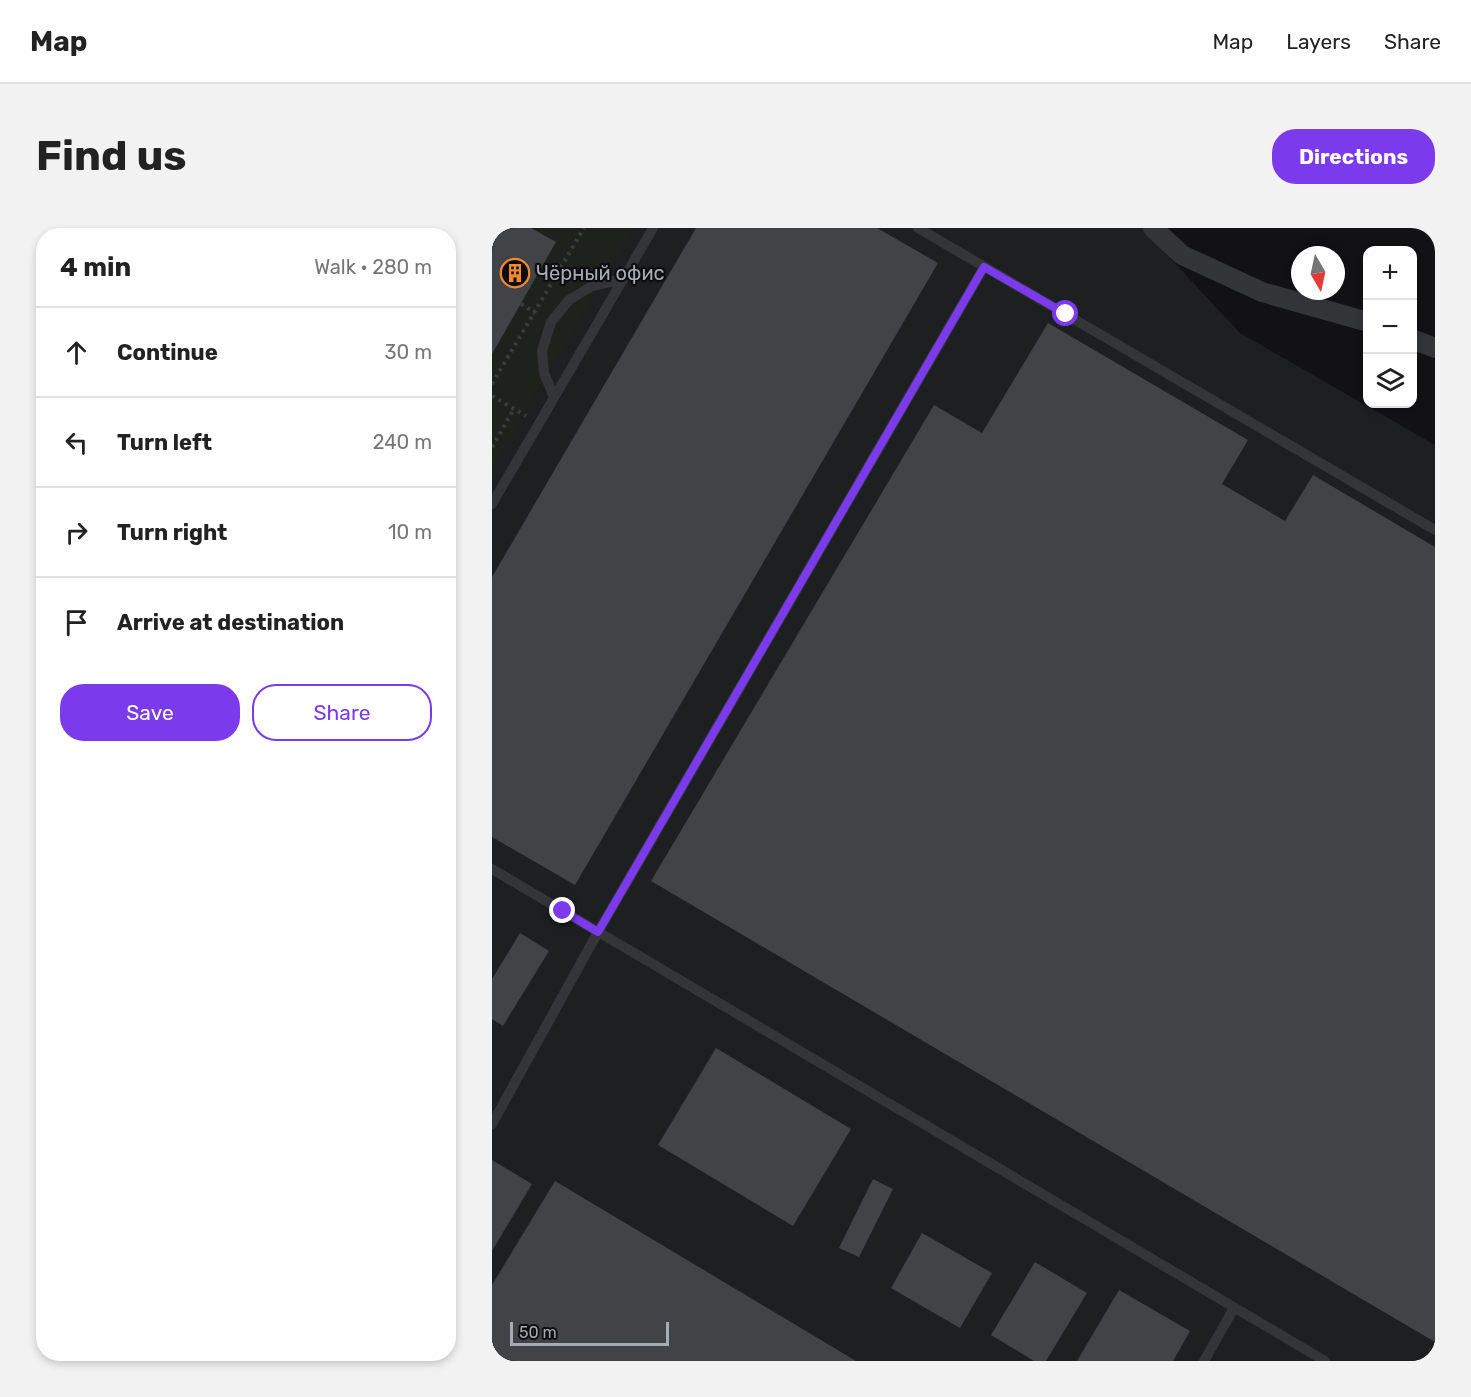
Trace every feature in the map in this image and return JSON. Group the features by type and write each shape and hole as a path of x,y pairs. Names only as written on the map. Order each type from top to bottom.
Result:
{"street":[{"path":"1153,228 1182,255 1262,292 1363,321"},
{"path":"1417,341 1435,348"}],"lane":[{"path":"492,504 653,228"},
{"path":"918,228 1435,530"},
{"path":"492,1124 598,932 984,267"},
{"path":"554,397 544,373 542,351 551,322 569,300 592,286 623,279"},
{"path":"492,869 1325,1361"},
{"path":"1204,1361 1234,1308"}],"path":[{"path":"492,384 584,228"},
{"path":"492,396 539,423"},
{"path":"492,447 514,409"}],"shaded area":[{"path":"492,228 1142,228 1240,333 1363,404 1363,408 1371,408 1435,445 1435,1361 492,1361"},
{"path":"492,228 634,228 492,468"}],"building":[{"name":"Чёрный офис","path":"495,228 531,228 556,242 492,354 492,233"},
{"path":"696,228 877,228 938,263 575,885 492,837 492,577"},
{"path":"1048,323 1248,440 1222,484 1285,521 1313,475 1435,547 1435,1342 651,881 934,405 982,433"},
{"path":"520,933 549,951 503,1026 492,1019 492,979"},
{"path":"716,1048 851,1129 793,1226 658,1145"},
{"path":"492,1160 532,1184 492,1251"},
{"path":"873,1179 893,1189 859,1257 839,1248"},
{"path":"555,1181 856,1361 492,1361 492,1285"},
{"path":"922,1233 992,1273 960,1328 891,1288"},
{"path":"1035,1262 1087,1293 1046,1361 1034,1361 991,1335"},
{"path":"1119,1290 1190,1331 1173,1361 1077,1361"}],"place":[{"name":"Чёрный офис","path":"515,273"}],"route":[{"path":"563,911 598,932 984,267 1066,314"}]}
